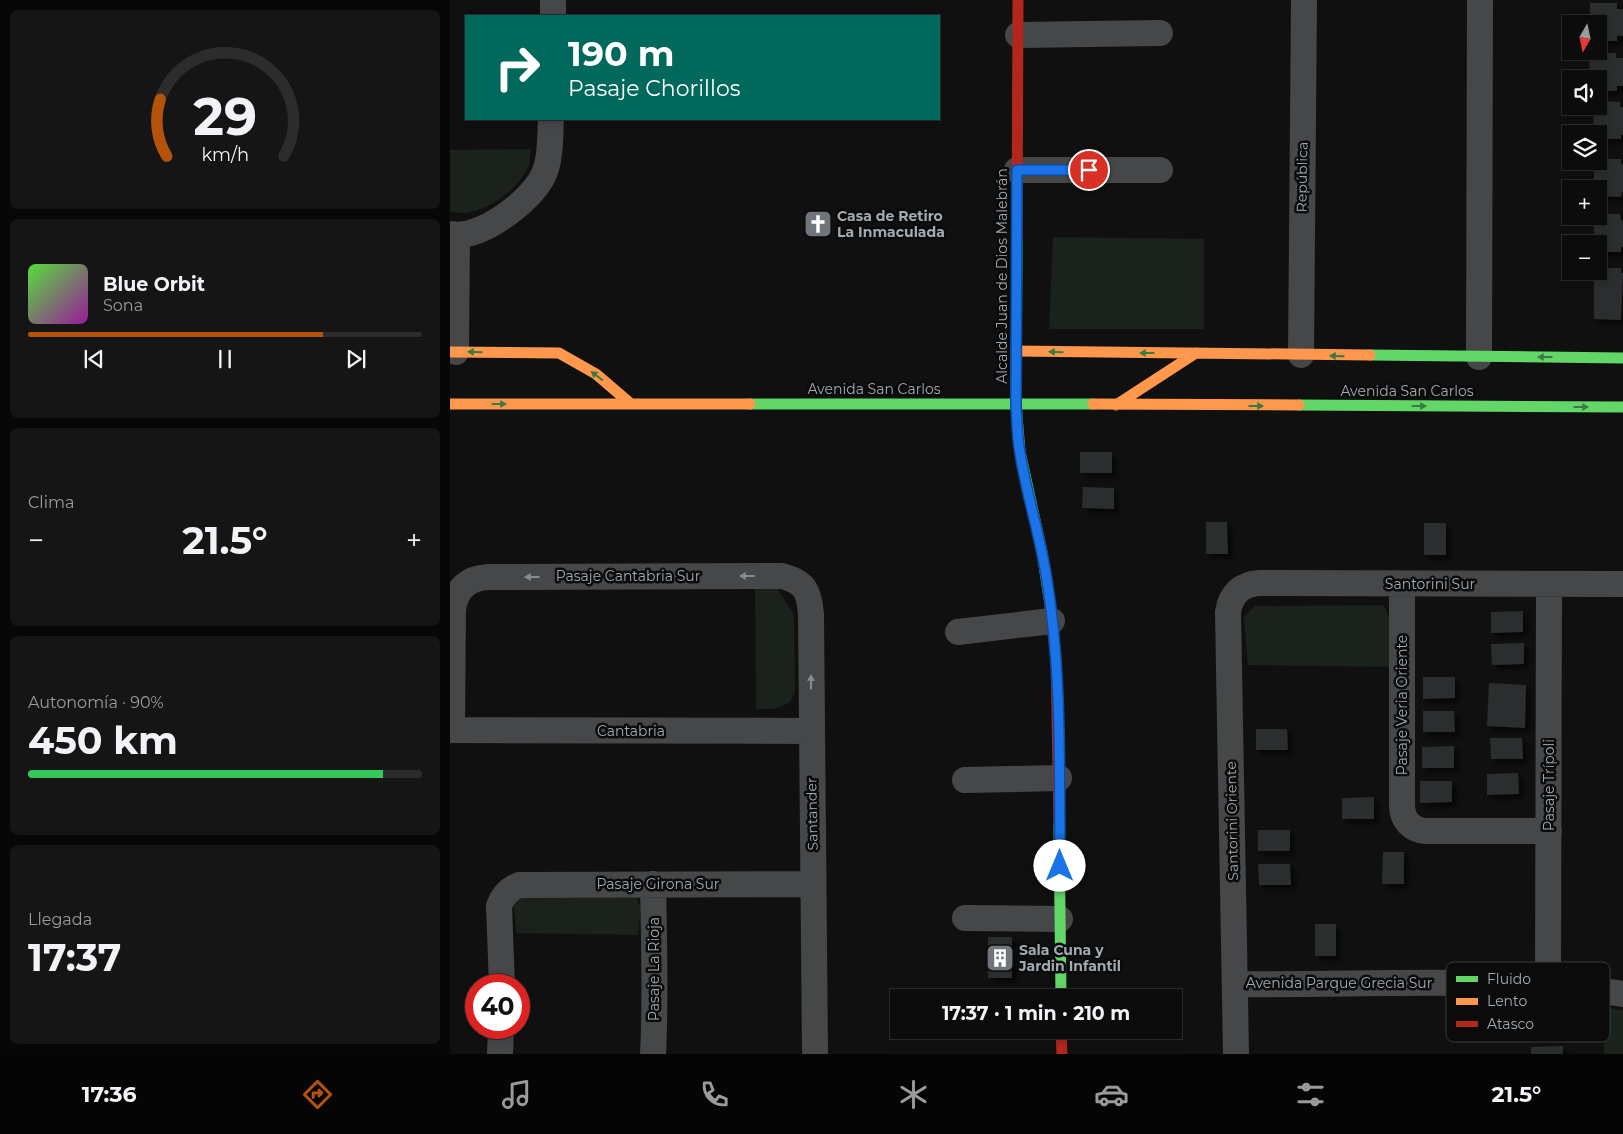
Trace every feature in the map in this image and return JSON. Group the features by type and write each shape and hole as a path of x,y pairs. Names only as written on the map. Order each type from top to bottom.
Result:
{"main road":[{"name":"Alcalde Juan de Dios Malebrán","path":"1018,0 1016,404 1020,452 1042,552 1056,659 1061,989"},
{"path":"453,352 559,353 596,374 631,404"},
{"path":"1016,352 1623,358"},
{"path":"1116,405 1196,353"},
{"path":"1168,370 1169,387 1175,397 1190,405"},
{"name":"Avenida San Carlos","path":"450,404 1623,407"},
{"path":"1061,1039 1062,1054"}],"street":[{"path":"553,0 553,15"},
{"name":"República","path":"1300,355 1304,0"},
{"path":"1479,357 1480,0"},
{"path":"1018,35 1160,33"},
{"path":"453,352 453,235 480,229 504,216 519,206 532,192 544,175 552,120"},
{"path":"1017,170 1160,170"},
{"name":"Pasaje Cantabria Sur","path":"451,730 454,600 463,586 470,580 478,577 782,576 796,579"},
{"name":"Santander","path":"796,579 806,588 810,601 815,1054"},
{"name":"Santorini Sur","path":"1238,590 1245,586 1260,583 1623,584"},
{"name":"Pasaje Veria Oriente","path":"1402,584 1402,805 1404,819 1414,828 1426,831 1549,831"},
{"name":"Pasaje Trípoli","path":"1548,962 1549,584"},
{"name":"Santorini Oriente","path":"1236,1054 1228,612 1229,604 1238,590"},
{"path":"958,632 1052,621"},
{"name":"Cantabria","path":"451,730 811,731"},
{"path":"965,780 1059,778"},
{"name":"Pasaje La Rioja","path":"653,884 655,946 653,1054"},
{"name":"Pasaje Girona Sur","path":"502,974 499,913 502,899 506,893 519,885 813,884"},
{"path":"965,918 1060,919"},
{"name":"Avenida Parque Grecia Sur","path":"1235,984 1446,983"},
{"name":"Avenida Parque Grecia Sur","path":"1610,992 1623,994"},
{"path":"500,1054 501,1039"}],"shaded area":[{"path":"531,149 529,165 525,174 503,197 475,211 464,213 450,212 450,150"},
{"path":"1053,237 1204,239 1204,329 1049,329"},
{"path":"755,589 778,589 794,615 795,692 790,702 774,709 756,709"},
{"path":"1384,605 1390,620 1389,667 1248,665 1244,617 1255,606"},
{"path":"516,897 637,898 641,909 638,935 516,933 514,904"},
{"path":"1610,1008 1623,1010 1623,1054 1604,1054 1604,1042 1610,1042"}],"building":[{"path":"1590,3 1617,3 1617,9 1623,9 1623,36 1617,36 1617,41 1608,41 1608,15 1590,15"},
{"path":"1608,53 1616,53 1616,58 1623,58 1623,86 1617,86 1617,91 1607,91 1607,70 1589,70 1590,60 1608,60"},
{"path":"1607,101 1620,102 1620,107 1623,107 1623,135 1621,134 1621,139 1607,139 1607,125 1593,125 1594,115 1607,115"},
{"path":"1607,159 1621,159 1621,164 1623,164 1623,192 1621,197 1607,196 1607,180 1594,180 1594,170 1607,170"},
{"path":"1607,214 1620,214 1621,220 1623,220 1623,247 1621,247 1621,252 1607,252 1607,235 1594,235 1594,225 1607,225"},
{"path":"1607,268 1621,268 1621,273 1623,273 1621,320 1594,319 1594,280 1607,280"},
{"path":"1080,452 1112,452 1112,473 1080,473"},
{"path":"1083,487 1114,488 1114,509 1082,508"},
{"path":"1206,522 1227,522 1228,554 1206,554"},
{"path":"1424,523 1446,523 1446,555 1424,555"},
{"path":"1523,611 1523,632 1491,633 1491,612"},
{"path":"1524,643 1524,664 1492,665 1491,644"},
{"path":"1423,677 1455,677 1455,698 1423,699"},
{"path":"1489,683 1526,685 1525,728 1487,726"},
{"path":"1423,711 1454,711 1455,732 1423,732"},
{"path":"1256,729 1287,729 1288,750 1256,750"},
{"path":"1490,738 1522,738 1523,759 1491,759"},
{"path":"1454,746 1454,768 1422,768 1422,747"},
{"path":"1518,773 1519,794 1487,795 1487,774"},
{"path":"1420,781 1452,781 1452,802 1420,803"},
{"path":"1374,797 1374,819 1342,819 1342,798"},
{"path":"1258,830 1290,830 1290,851 1258,851"},
{"path":"1383,852 1404,852 1404,884 1382,884"},
{"path":"1258,864 1290,864 1291,885 1259,885"},
{"path":"1315,924 1336,924 1336,956 1315,956"},
{"name":"Sala Cuna y Jardin Infantil","path":"988,937 1012,937 1012,978 988,978"},
{"path":"1563,1046 1563,1054 1531,1054 1531,1047"}],"traffic: fast":[{"path":"1017,242 1016,404 1020,452 1042,552 1049,598"},
{"path":"1370,355 1623,358"},
{"path":"750,404 1093,404"},
{"path":"1299,405 1623,407"},
{"path":"1059,826 1061,989"}],"traffic: slow":[{"path":"1016,351 1370,355"},
{"path":"450,352 559,353 596,374 631,404"},
{"path":"1116,405 1196,353"},
{"path":"450,404 750,404"},
{"path":"1093,404 1299,405"}],"traffic: jam":[{"path":"1017,242 1018,0"},
{"path":"1049,598 1056,659 1059,826"},
{"path":"1061,1039 1062,1054"}],"place":[{"name":"Casa de Retiro La Inmaculada","path":"818,224"},
{"name":"Sala Cuna y Jardin Infantil","path":"1000,958"}],"route":[{"path":"1060,866 1056,659 1048,586 1023,468 1017,430 1017,170 1089,170"}]}
